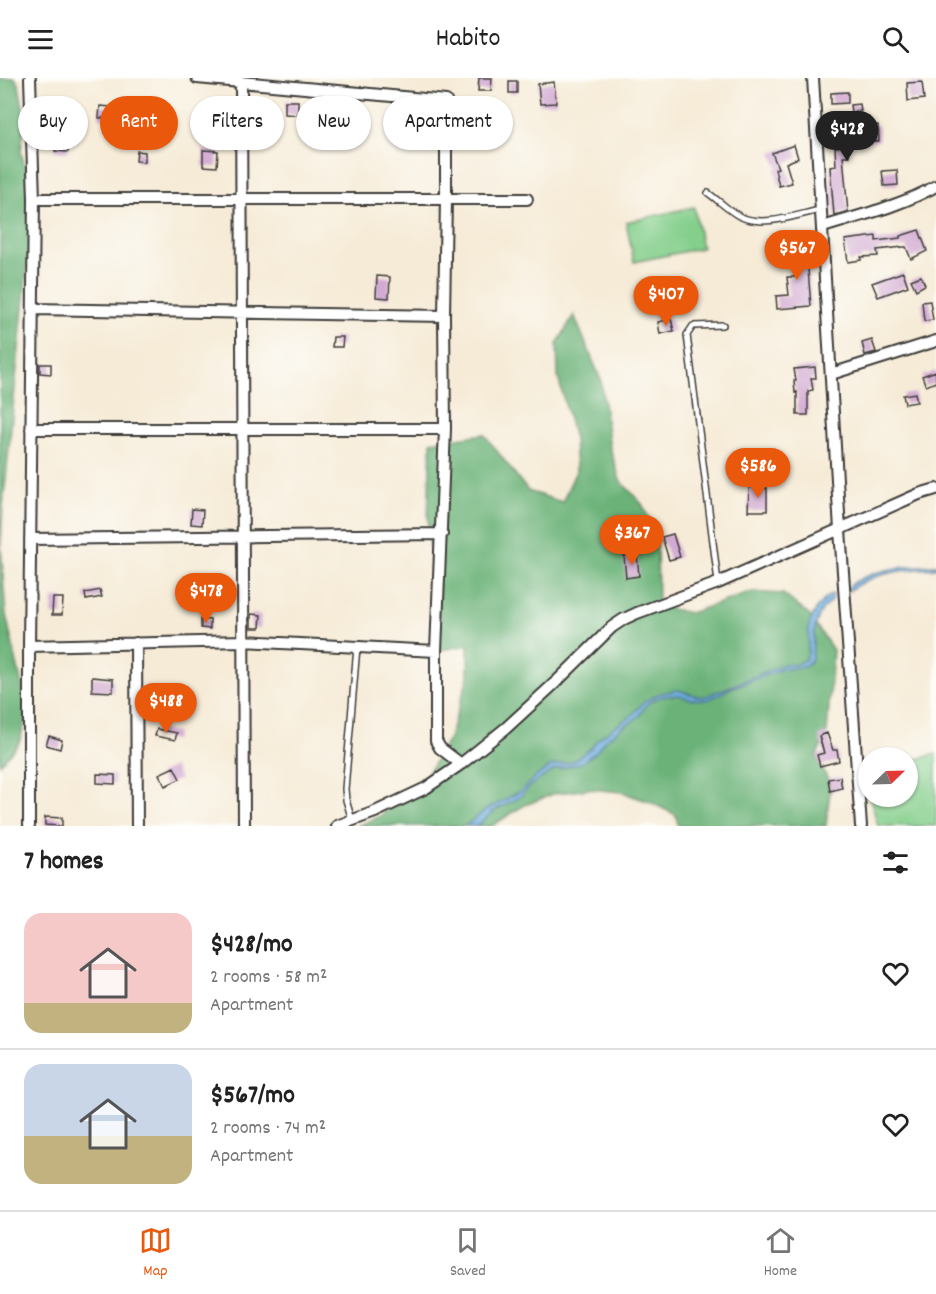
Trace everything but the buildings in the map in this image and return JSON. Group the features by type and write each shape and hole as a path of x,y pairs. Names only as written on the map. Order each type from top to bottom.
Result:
{"street":[{"path":"29,826 34,199 30,78"},
{"path":"197,78 446,101 445,429 436,651 436,741 440,748 461,764"},
{"path":"813,78 840,530 861,826"},
{"path":"242,82 244,826"},
{"path":"823,227 902,202 936,186"},
{"path":"34,199 527,199"},
{"path":"33,309 444,316"},
{"path":"831,374 936,341"},
{"path":"31,429 445,429"},
{"path":"337,826 375,812 426,788 461,764 506,728 612,627 624,619 718,584 919,494 936,489"},
{"path":"30,538 441,534"},
{"path":"29,646 243,641 436,651"},
{"path":"135,643 137,826"}],"lane":[{"path":"708,193 738,215 752,220 767,221 821,210"},
{"path":"718,584 687,335 693,327 723,325"},
{"path":"352,820 345,789 357,647"}],"green space":[{"path":"0,78 15,78 21,96 18,96 18,150 21,150 34,199 1,545 6,615 28,712 19,743 0,764"},
{"path":"694,207 702,248 634,262 626,222"},
{"path":"574,315 601,380 610,448 620,480 642,504 657,535 658,606 690,613 752,592 783,594 809,615 833,650 827,733 817,755 820,766 828,779 830,791 826,826 678,826 676,815 650,802 621,792 589,789 553,794 523,806 492,826 357,826 380,816 404,795 419,788 449,738 468,677 468,645 436,651 428,517 431,442 484,434 528,491 562,502 576,471 574,439 558,377 557,344"},
{"path":"936,754 936,826 878,826 873,807 918,807 918,758"}],"water":[{"path":"936,565 936,568 913,569 880,576 849,591 848,587 857,581 879,572 902,567"},
{"path":"833,594 832,600 825,606 817,620 812,660 805,667 783,669 731,688 708,700 691,699 678,695 660,697 651,701 640,715 604,741 596,752 581,763 554,770 530,786 519,798 497,809 476,826 465,826 486,810 521,791 545,770 552,766 572,762 615,726 630,717 645,701 658,694 678,690 704,697 785,664 795,665 806,659 809,625 813,615 827,597"}]}
